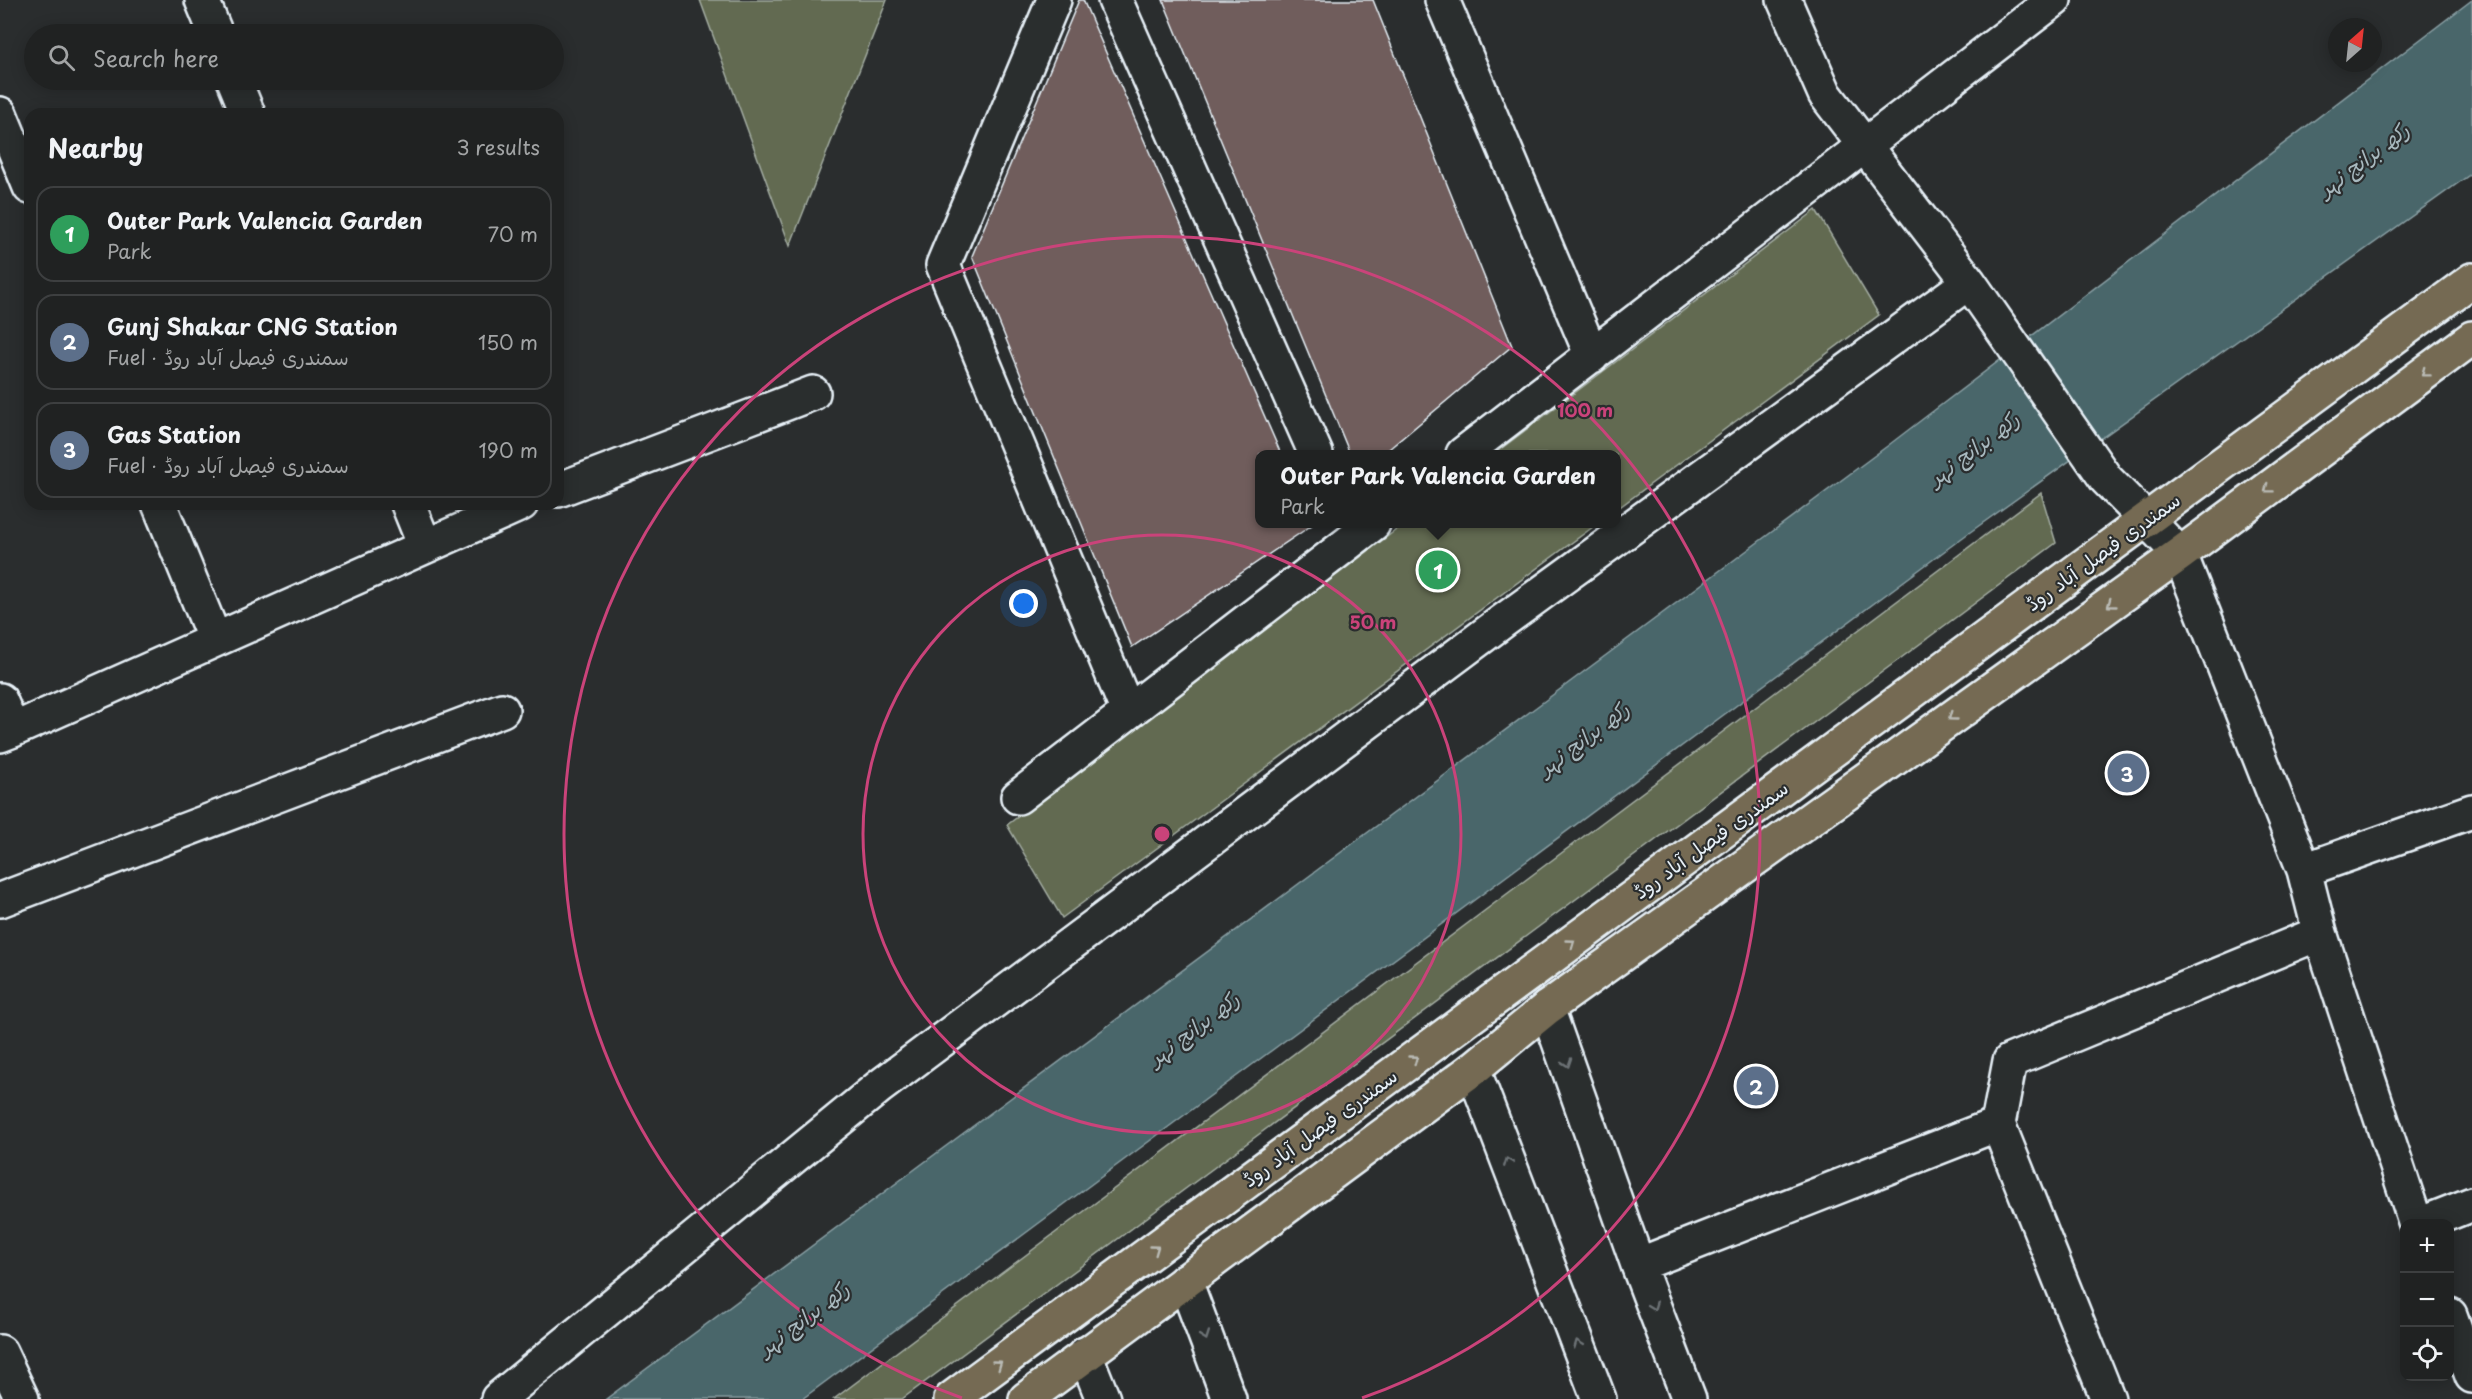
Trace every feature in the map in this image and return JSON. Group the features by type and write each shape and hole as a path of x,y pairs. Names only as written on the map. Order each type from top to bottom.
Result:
{"highway":[{"name":"سمندری فیصل آباد روڈ","path":"951,1399 2472,280"},
{"name":"سمندری فیصل آباد روڈ","path":"1026,1399 1473,1069 1547,1008 2180,554 2472,338"}],"street":[{"path":"202,0 212,24"},
{"path":"1054,0 943,266 1128,712"},
{"path":"1115,0 1314,450"},
{"path":"1442,0 1592,356"},
{"path":"1784,0 1825,94 1969,282 2000,331 2106,479 2180,554 2304,870 2320,933 2414,1219"},
{"path":"1468,450 2054,0"},
{"path":"238,90 246,108"},
{"path":"0,114 24,172"},
{"path":"498,1399 879,1087 1503,621 1969,282"},
{"path":"564,488 813,393"},
{"path":"161,510 215,640"},
{"path":"410,510 425,546"},
{"path":"0,700 6,732 507,510"},
{"path":"1018,797 1358,529"},
{"path":"0,900 502,710"},
{"path":"2304,870 2472,811"},
{"path":"2108,1399 1998,1124 2010,1061 2320,933"},
{"path":"1547,1008 1638,1265 1689,1399"},
{"path":"1473,1069 1599,1399"},
{"path":"1638,1265 1998,1124"},
{"path":"2434,1219 2472,1204"},
{"path":"1185,1281 1229,1399"},
{"path":"2454,1326 2472,1376"},
{"path":"0,1352 22,1399"},
{"path":"1085,1354 1103,1399"}],"green space":[{"path":"700,0 887,0 790,246"},
{"path":"1816,210 1879,315 1621,506 1621,450 1499,450"},
{"path":"2041,493 2056,543 902,1399 834,1399"},
{"path":"1399,528 1592,528 1062,918 1007,825"}],"water":[{"name":"رکھ برانچ نہر","path":"2472,0 2472,173 1966,535 802,1399 606,1399 1890,444 2378,72 2382,72 2382,69"}],"building":[{"path":"1079,0 1083,0 1279,450 1255,450 1255,528 1308,528 1132,647 972,256"},
{"path":"1163,0 1373,0 1512,346 1388,450 1348,450"}],"place":[{"name":"Outer Park Valencia Garden","path":"1438,570"},
{"name":"Gas Station","path":"2127,773"},
{"name":"Gunj Shakar CNG Station","path":"1756,1086"}]}
